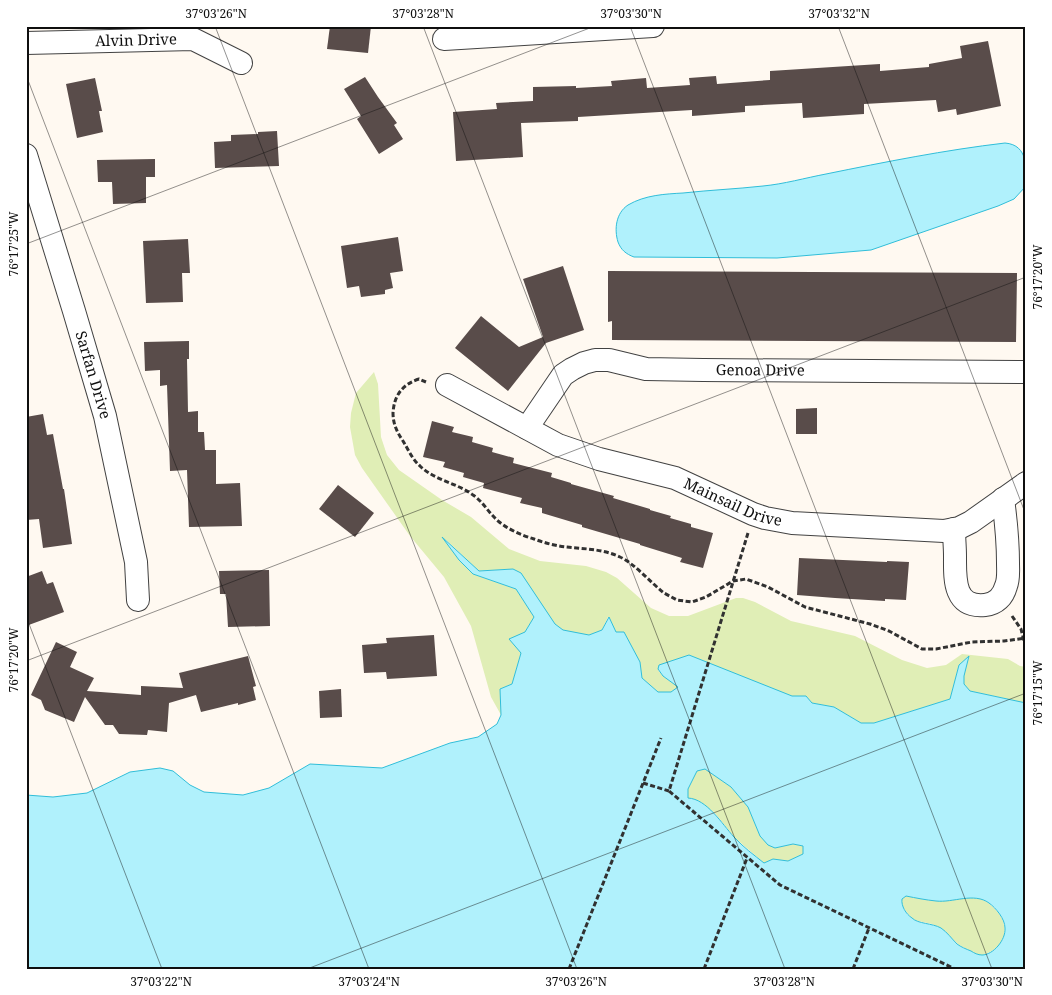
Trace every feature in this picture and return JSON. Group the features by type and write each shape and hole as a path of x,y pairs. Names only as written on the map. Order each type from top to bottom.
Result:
{"street":[{"path":"444,39 653,26"},
{"name":"Alvin Drive","path":"26,43 193,39 241,63"},
{"name":"Sarfan Drive","path":"26,154 104,416 136,562 138,600"},
{"name":"Genoa Drive","path":"527,428 563,376 584,363 596,360 609,360 646,369 1026,372"},
{"name":"Mainsail Drive","path":"447,385 558,445 599,459 676,478 753,514 792,523 944,531 959,528 971,522 1026,483"},
{"path":"954,529 954,576 956,588 961,597 967,602 975,605 994,603 1003,594 1008,578 1008,539 1003,499"}],"path":[{"path":"447,385 443,392 419,379 403,388 396,399 393,414 394,426 421,468 469,492 480,500 494,518 504,526 532,539 567,547 598,550 619,556 664,593 676,600 692,602 700,600 733,581 751,580 805,607 870,624 922,649 936,649 972,642 1025,638 1026,649"},
{"path":"669,791 753,514"},
{"path":"569,969 661,738"},
{"path":"643,783 669,791 780,885 955,969"},
{"path":"704,969 747,858"},
{"path":"853,969 869,928"}],"green space":[{"path":"374,372 378,384 381,437 387,455 399,470 442,500 471,517 509,549 540,561 586,566 606,572 617,578 651,608 669,616 688,616 736,598 743,598 755,602 791,621 855,636 902,660 927,668 946,665 962,654 1008,659 1020,666 1026,667 1026,703 970,691 964,684 969,657 959,665 950,699 874,723 861,723 834,707 812,703 806,696 792,696 658,670 678,687 671,692 658,692 642,678 640,662 616,632 608,617 602,630 589,636 563,630 555,624 513,569 479,571 445,539 459,560 473,574 516,589 534,617 525,632 512,684 500,689 501,715 491,697 471,626 444,577 410,536 362,468 355,455 350,427 351,413 356,393"},
{"path":"705,769 731,787 748,807 760,836 775,848 793,844 803,846 803,854 788,861 773,859 764,863 735,838 714,812 688,798 688,789 697,771"},
{"path":"906,896 936,901 967,898 983,900 1001,916 1005,930 1004,937 989,953 980,956 959,945 942,929 932,924 913,920 901,903 902,899"}],"water":[{"path":"1005,143 1018,148 1026,165 1026,186 1014,199 871,250 777,258 634,257 624,251 618,242 616,227 621,212 628,205 648,197 771,185 915,157"},
{"path":"442,537 479,571 513,569 521,573 555,624 563,630 589,635 602,630 609,617 616,632 624,632 640,662 642,678 658,692 671,692 678,687 663,676 658,669 659,665 689,655 792,696 806,696 812,703 834,707 861,723 874,723 950,699 959,665 969,656 964,684 970,691 1026,703 1026,969 26,969 26,795 53,797 87,793 130,772 160,768 173,771 190,785 204,792 243,795 269,788 310,764 382,768 450,743 478,737 497,724 501,715 500,689 512,684 521,653 509,639 525,632 534,617 516,589 473,574 459,560","holes":["705,769 731,787 748,807 760,836 768,845 775,848 793,844 803,846 803,854 788,861 773,859 764,863 745,848 708,807 695,799 688,798 688,789 697,771","906,896 936,901 970,898 983,900 992,905 1002,917 1005,933 1001,942 994,950 982,955 976,954 957,944 941,928 915,920 910,916 904,910 902,904 902,899"]}],"building":[{"path":"330,26 371,26 368,53 327,49"},
{"path":"988,41 1001,106 957,115 956,109 938,112 936,100 864,104 864,114 803,118 802,103 745,106 745,112 692,116 692,110 578,117 578,121 521,123 523,157 456,161 453,112 497,109 496,103 533,101 533,87 576,86 576,88 612,86 611,81 646,78 647,88 690,85 689,78 716,76 717,84 770,80 770,71 880,64 880,71 929,67 929,64 962,58 960,46"},
{"path":"365,77 397,123 394,125 403,139 379,154 357,119 361,116 344,89"},
{"path":"95,78 102,111 99,111 103,132 77,138 66,84"},
{"path":"277,131 279,166 215,168 214,142 231,141 231,135"},
{"path":"155,159 155,177 146,177 146,203 113,204 112,182 98,182 97,160"},
{"path":"398,237 403,271 390,273 393,288 385,290 385,294 361,297 359,286 347,288 341,246"},
{"path":"188,239 190,273 182,273 183,302 146,303 143,241"},
{"path":"563,266 584,330 546,343 508,391 455,348 481,316 519,347 543,337 523,279"},
{"path":"608,271 1017,273 1016,342 612,340 612,321 608,322"},
{"path":"189,341 189,359 187,359 188,412 198,411 198,432 204,432 205,450 216,450 216,484 240,483 242,526 189,527 187,470 170,471 167,385 160,386 160,370 145,371 144,342"},
{"path":"817,408 817,434 796,434 796,409"},
{"path":"43,414 47,435 53,434 72,544 43,548 39,519 26,520 26,417"},
{"path":"432,421 454,427 452,432 473,437 472,442 493,448 492,452 514,458 513,463 552,473 551,477 614,496 613,498 671,516 670,518 691,524 691,527 713,533 703,568 680,562 682,558 542,513 542,508 520,503 522,498 483,488 484,483 463,477 464,473 443,467 445,462 423,457"},
{"path":"338,485 374,513 355,537 319,509"},
{"path":"799,558 909,562 906,600 885,599 885,601 797,595"},
{"path":"269,570 270,626 228,627 226,594 220,594 219,571"},
{"path":"42,571 47,584 53,582 64,612 26,626 26,577"},
{"path":"434,635 437,676 387,679 386,672 364,673 362,645 387,643 386,638"},
{"path":"56,642 77,652 70,667 94,678 87,691 141,695 141,686 183,688 179,673 248,656 256,686 253,687 256,700 201,712 196,695 169,703 167,732 148,730 147,735 119,734 113,725 105,725 85,697 74,722 45,710 41,700 31,695"},
{"path":"341,689 342,717 320,718 319,691"}]}
